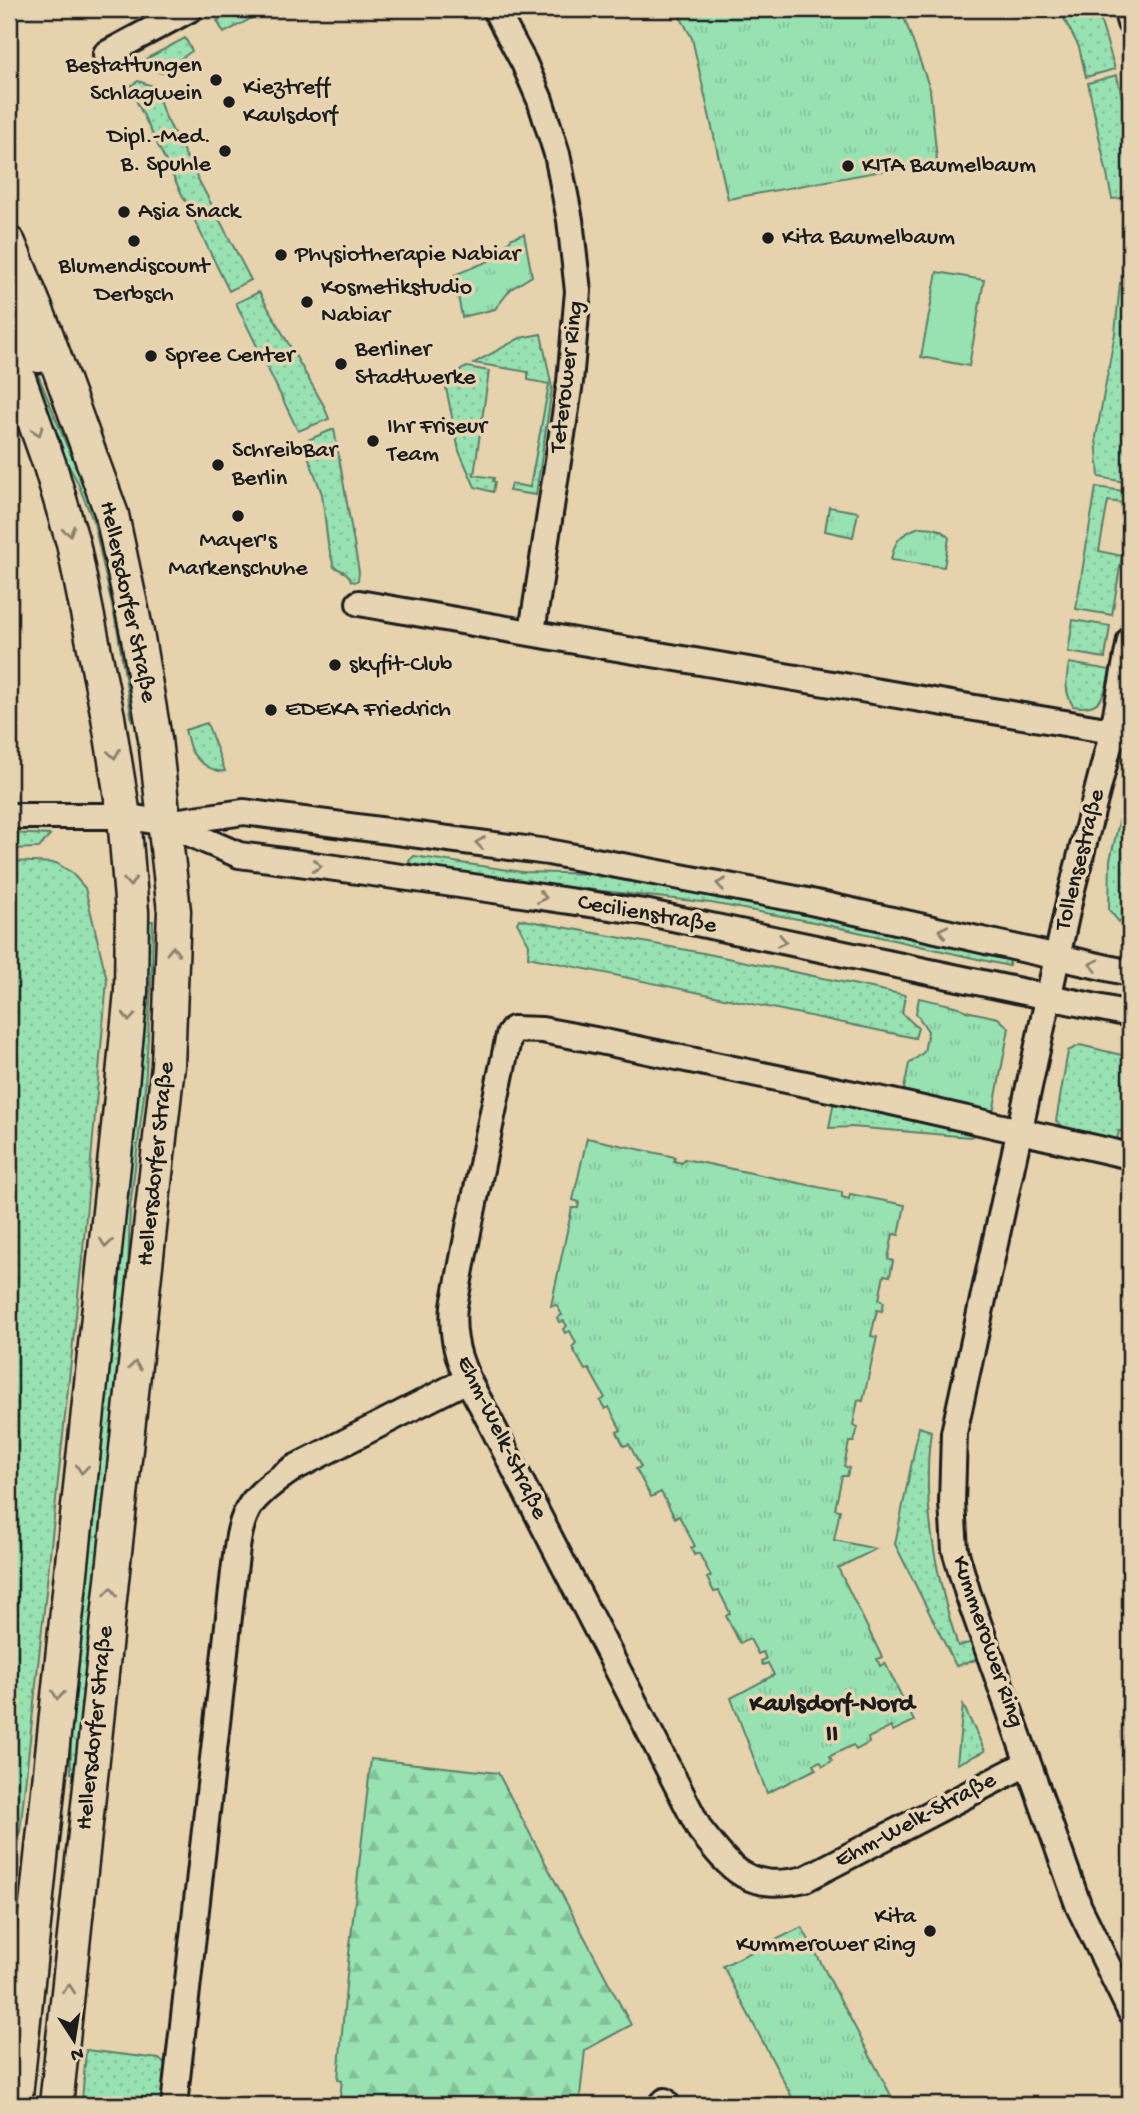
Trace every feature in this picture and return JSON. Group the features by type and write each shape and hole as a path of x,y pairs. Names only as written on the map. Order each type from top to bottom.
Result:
{"main road":[{"name":"Hellersdorfer Straße","path":"9,243 45,330 112,515 134,617 155,739 174,911 169,1065 56,2105"},
{"path":"9,321 15,319 29,329 60,411 90,452"},
{"name":"Hellersdorfer Straße","path":"9,351 50,466 73,543 108,717 124,816 132,912 131,991 15,2105"}],"street":[{"path":"106,54 190,9"},
{"name":"Teterower Ring","path":"495,9 540,100 557,154 570,220 578,291 570,382 531,632"},
{"path":"1126,9 1130,23"},
{"path":"359,603 1122,732"},
{"name":"Tollensestraße","path":"1057,957 1078,866 1122,732 1130,640"},
{"name":"Cecilienstraße","path":"165,823 252,813 548,852 802,900 1130,973"},
{"name":"Cecilienstraße","path":"9,816 124,816 165,823 239,855 643,912 1130,1014"},
{"name":"Kummerower Ring","path":"1057,957 954,1433 952,1503 955,1550 968,1594 1079,1907 1130,2011"},
{"name":"Ehm-Welk-Straße","path":"1020,1132 892,1102 595,1040 542,1030 513,1029 509,1035 499,1080 454,1306 453,1325 461,1366 467,1380 700,1830 722,1860 748,1879 774,1884 805,1879 1028,1763"},
{"path":"1020,1132 1130,1156"},
{"path":"174,2105 234,1572 240,1532 251,1504 272,1483 294,1468 467,1380"}],"green space":[{"path":"240,9 269,9 224,33 217,21"},
{"path":"676,9 901,9 930,89 937,161 728,199 692,38"},
{"path":"1059,9 1097,9 1115,69 1086,77 1079,47"},
{"path":"185,38 192,51 176,62 166,74 142,68 144,60"},
{"path":"1117,75 1130,135 1130,197 1112,199 1088,83"},
{"path":"138,81 161,89 160,102 163,112 251,280 229,291 132,92 132,85"},
{"path":"524,234 532,276 511,289 495,309 462,317 454,275 489,261 512,238"},
{"path":"937,272 984,280 969,366 921,357"},
{"path":"1120,283 1130,285 1130,483 1099,477 1096,437 1115,333"},
{"path":"259,292 329,419 298,431 236,303"},
{"path":"541,334 552,388 536,495 509,491 511,484 530,487 549,384 528,380 528,372 474,363 520,338"},
{"path":"20,337 24,340 93,503 141,720 132,721 118,633 94,523 77,481 58,446"},
{"path":"467,367 489,371 474,475 494,478 493,492 475,487 459,451 444,378"},
{"path":"334,429 359,572 355,582 351,581 345,572 334,567 328,544 322,494 303,442"},
{"path":"1096,487 1130,492 1130,504 1108,501 1099,551 1122,556 1112,615 1076,609"},
{"path":"829,507 858,512 853,537 825,531"},
{"path":"919,527 936,529 949,538 944,567 891,560 899,539"},
{"path":"1073,620 1110,626 1105,658 1068,652"},
{"path":"1069,663 1110,670 1104,694 1096,704 1073,706 1066,685"},
{"path":"207,723 225,771 204,765 190,748 185,730"},
{"path":"1130,776 1130,910 1119,922 1109,910 1110,860"},
{"path":"9,833 50,835 39,848 9,849"},
{"path":"414,856 522,872 598,874 714,893 1010,957 1009,966 809,921 711,903 557,886 413,866 409,861"},
{"path":"9,861 56,863 71,872 85,888 107,980 83,1250 9,1933"},
{"path":"519,919 703,953 905,995 902,1013 918,1028 915,1038 528,957 529,944 517,923"},
{"path":"145,921 153,921 145,1087 130,1208 128,1275 107,1511 79,1775 71,1773 70,1708"},
{"path":"919,998 998,1018 1009,1028 993,1113 908,1095 904,1088 909,1064 924,1052 928,1031 916,1013"},
{"path":"1080,1045 1130,1057 1130,1133 1119,1131 1116,1144 1069,1131 1056,1121 1068,1051"},
{"path":"834,1101 980,1133 970,1137 852,1127 829,1128"},
{"path":"587,1138 675,1157 674,1161 682,1163 684,1159 842,1192 842,1197 849,1199 850,1194 905,1205 899,1235 893,1234 888,1259 893,1261 890,1276 884,1275 879,1300 884,1302 882,1311 877,1310 871,1336 877,1337 863,1401 858,1400 853,1425 858,1427 854,1442 849,1442 844,1466 849,1468 847,1476 842,1476 835,1509 840,1510 834,1540 876,1549 838,1568 882,1657 877,1659 880,1666 885,1663 914,1721 893,1731 891,1727 868,1738 869,1743 856,1750 853,1745 830,1756 832,1761 823,1766 820,1761 814,1764 816,1769 767,1793 731,1698 774,1675 768,1663 763,1665 761,1661 766,1659 763,1652 758,1654 750,1639 740,1643 726,1616 730,1613 719,1591 714,1592 707,1578 711,1576 699,1553 694,1555 691,1548 695,1546 679,1516 675,1518 661,1492 651,1497 636,1469 641,1467 629,1444 624,1446 617,1432 621,1430 609,1407 605,1409 600,1401 605,1398 589,1369 585,1370 572,1347 576,1343 570,1331 565,1333 563,1329 567,1326 557,1318 562,1315 557,1305 551,1306 572,1208 578,1208 579,1202 573,1200"},
{"path":"919,1427 931,1431 928,1458 929,1513 943,1594 958,1646 973,1642 979,1659 956,1666 895,1544"},
{"path":"963,1705 985,1751 957,1764"},
{"path":"371,1759 498,1773 631,2025 585,2050 579,2105 339,2105 342,2081 338,2079 348,1963"},
{"path":"802,1927 896,2105 796,2105 723,1966"},
{"path":"86,2050 159,2059 169,2075 162,2100 158,2105 82,2102"}],"place":[{"name":"Bestattungen Schlagwein","path":"216,80"},
{"name":"Kieztreff Kaulsdorf","path":"229,102"},
{"name":"Dipl.-Med. B. Spuhle","path":"225,151"},
{"name":"KITA Baumelbaum","path":"848,166"},
{"name":"Asia Snack","path":"124,212"},
{"name":"Kita Baumelbaum","path":"768,238"},
{"name":"Blumendiscount Derbsch","path":"134,241"},
{"name":"Physiotherapie Nabiar","path":"281,255"},
{"name":"Kosmetikstudio Nabiar","path":"307,302"},
{"name":"Spree Center","path":"151,356"},
{"name":"Berliner Stadtwerke","path":"341,364"},
{"name":"Ihr Friseur Team","path":"373,441"},
{"name":"SchreibBar Berlin","path":"218,465"},
{"name":"Mayer's Markenschuhe","path":"238,516"},
{"name":"skyfit-Club","path":"335,665"},
{"name":"EDEKA Friedrich","path":"271,710"},
{"name":"Kita Kummerower Ring","path":"930,1931"}],"district":[{"name":"Kaulsdorf-Nord II","path":"832,1720"}]}
